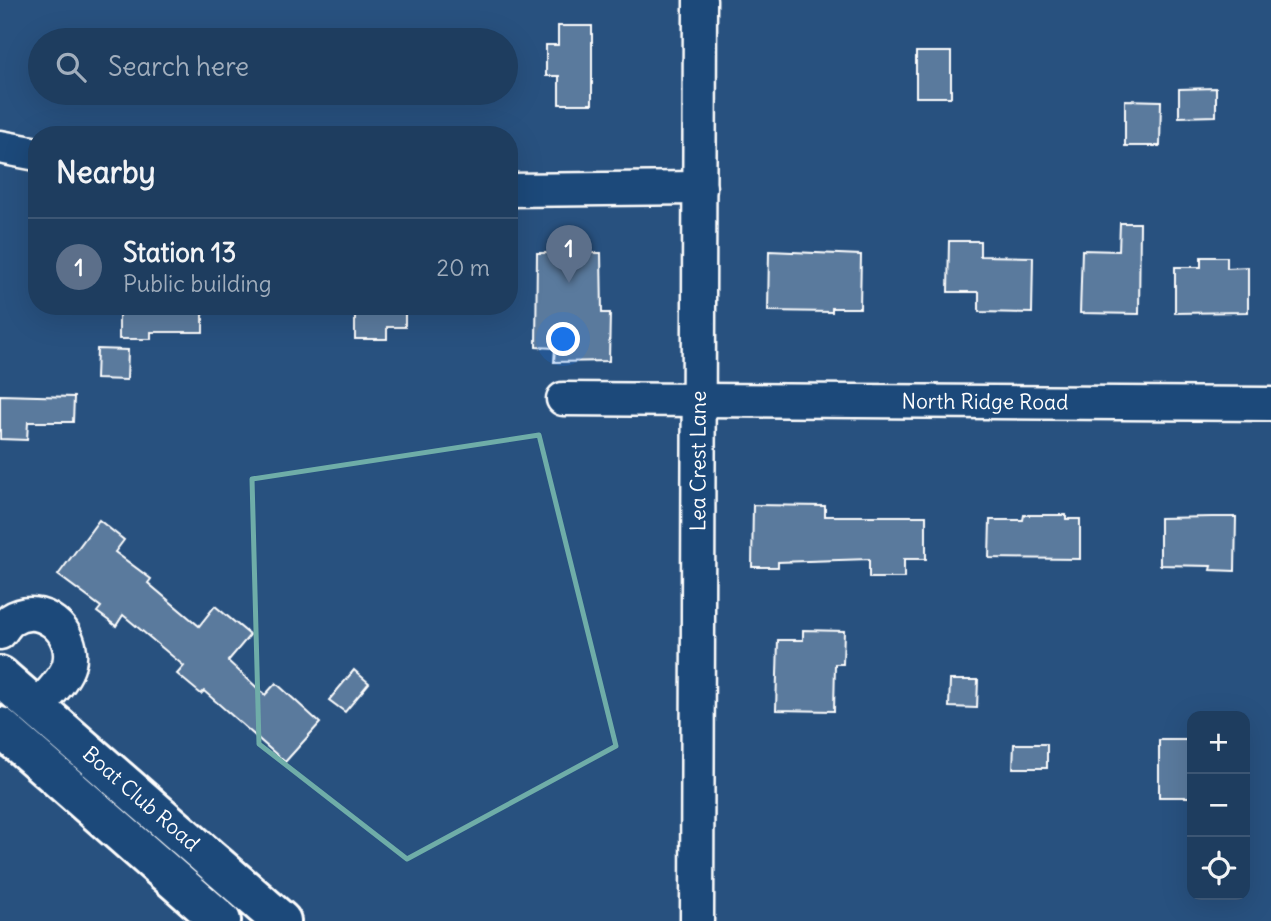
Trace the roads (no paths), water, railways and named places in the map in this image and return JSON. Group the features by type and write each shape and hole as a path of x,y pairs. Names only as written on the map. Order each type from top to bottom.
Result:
{"main road":[{"name":"Boat Club Road","path":"0,676 281,921"},
{"name":"Boat Club Road","path":"0,727 221,921"}],"street":[{"name":"Lea Crest Lane","path":"697,921 700,0"},
{"path":"0,147 28,152"},
{"path":"518,190 700,188"},
{"name":"North Ridge Road","path":"563,399 1271,404"},
{"path":"0,633 10,621 26,615 43,617 57,623 66,635 70,652 69,665 60,681 37,708"}],"place":[{"name":"Station 13","path":"569,283"}]}
